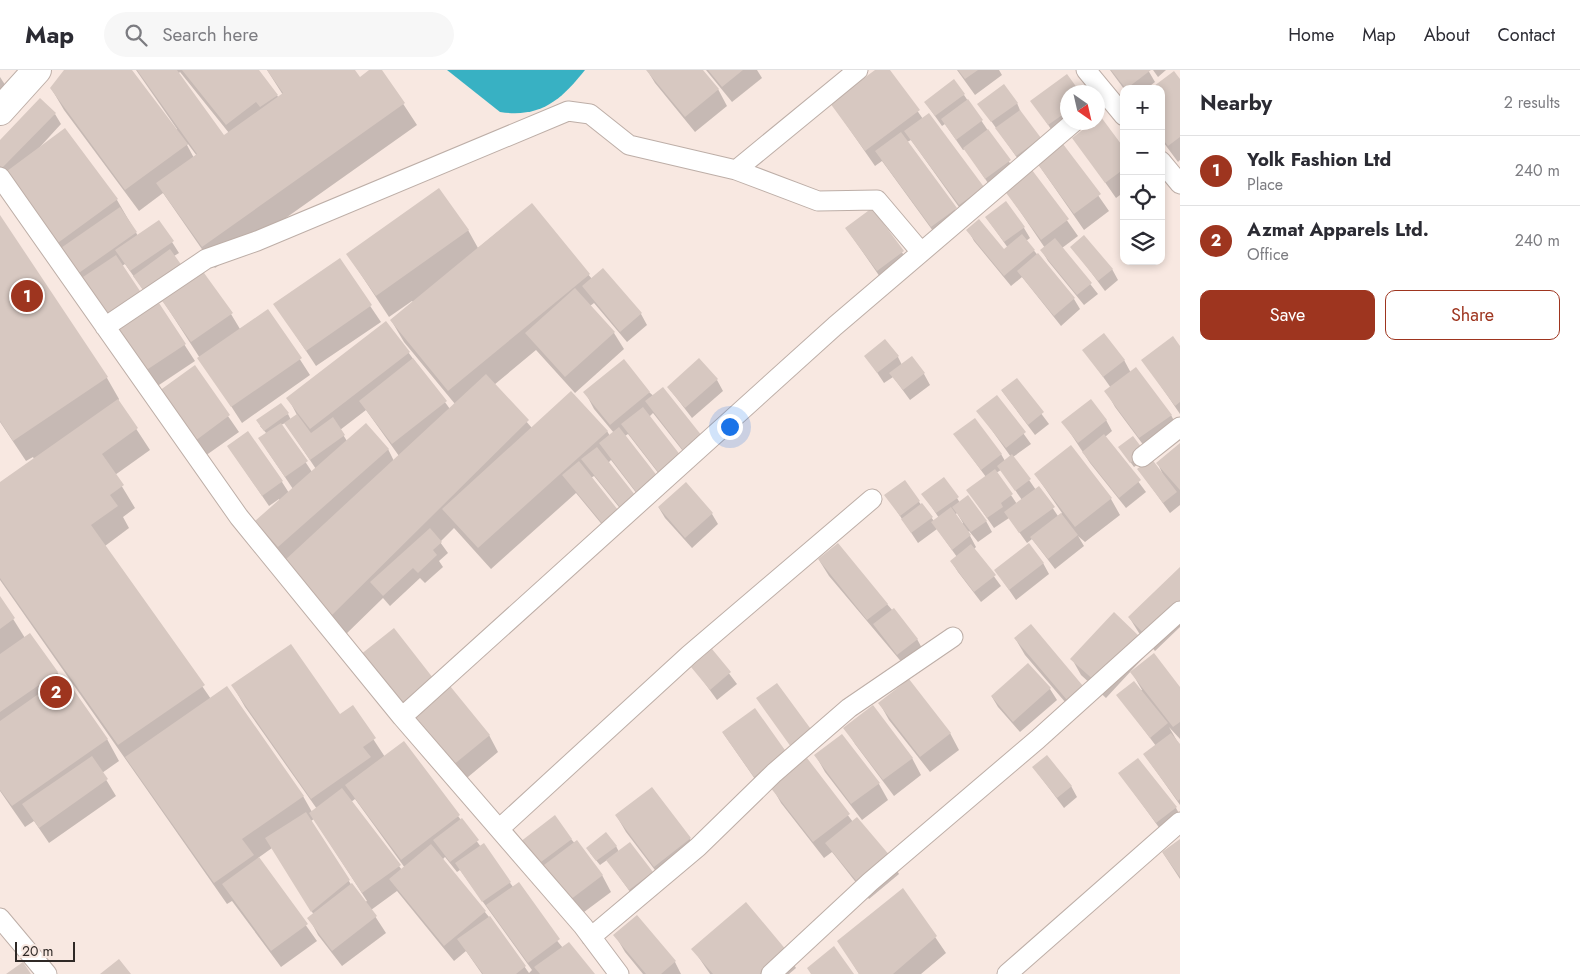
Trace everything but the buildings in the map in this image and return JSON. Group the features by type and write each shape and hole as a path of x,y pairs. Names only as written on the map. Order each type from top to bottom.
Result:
{"main road":[{"path":"0,111 38,70"}],"street":[{"path":"736,170 858,70"},
{"path":"1086,70 1094,85"},
{"path":"1105,102 1120,113"},
{"path":"105,328 206,259 257,241 568,111 590,114 629,145 736,170 818,201 877,200 921,252"},
{"path":"402,717 835,326 1065,130"},
{"path":"1165,166 1180,184"},
{"path":"0,177 239,517 402,717 591,937 619,974"},
{"path":"1142,457 1180,427"},
{"path":"499,829 689,655 872,499"},
{"path":"771,974 870,882 1038,739 1180,611"},
{"path":"591,937 698,847 774,773 849,708 953,637"},
{"path":"1007,974 1180,822"},
{"path":"0,918 47,974"}],"water":[{"path":"447,70 585,70 567,90 549,104 539,109 514,113 500,112"}],"place":[{"name":"Yolk Fashion Ltd","path":"27,296"},
{"name":"Azmat Apparels Ltd.","path":"56,692"}]}
